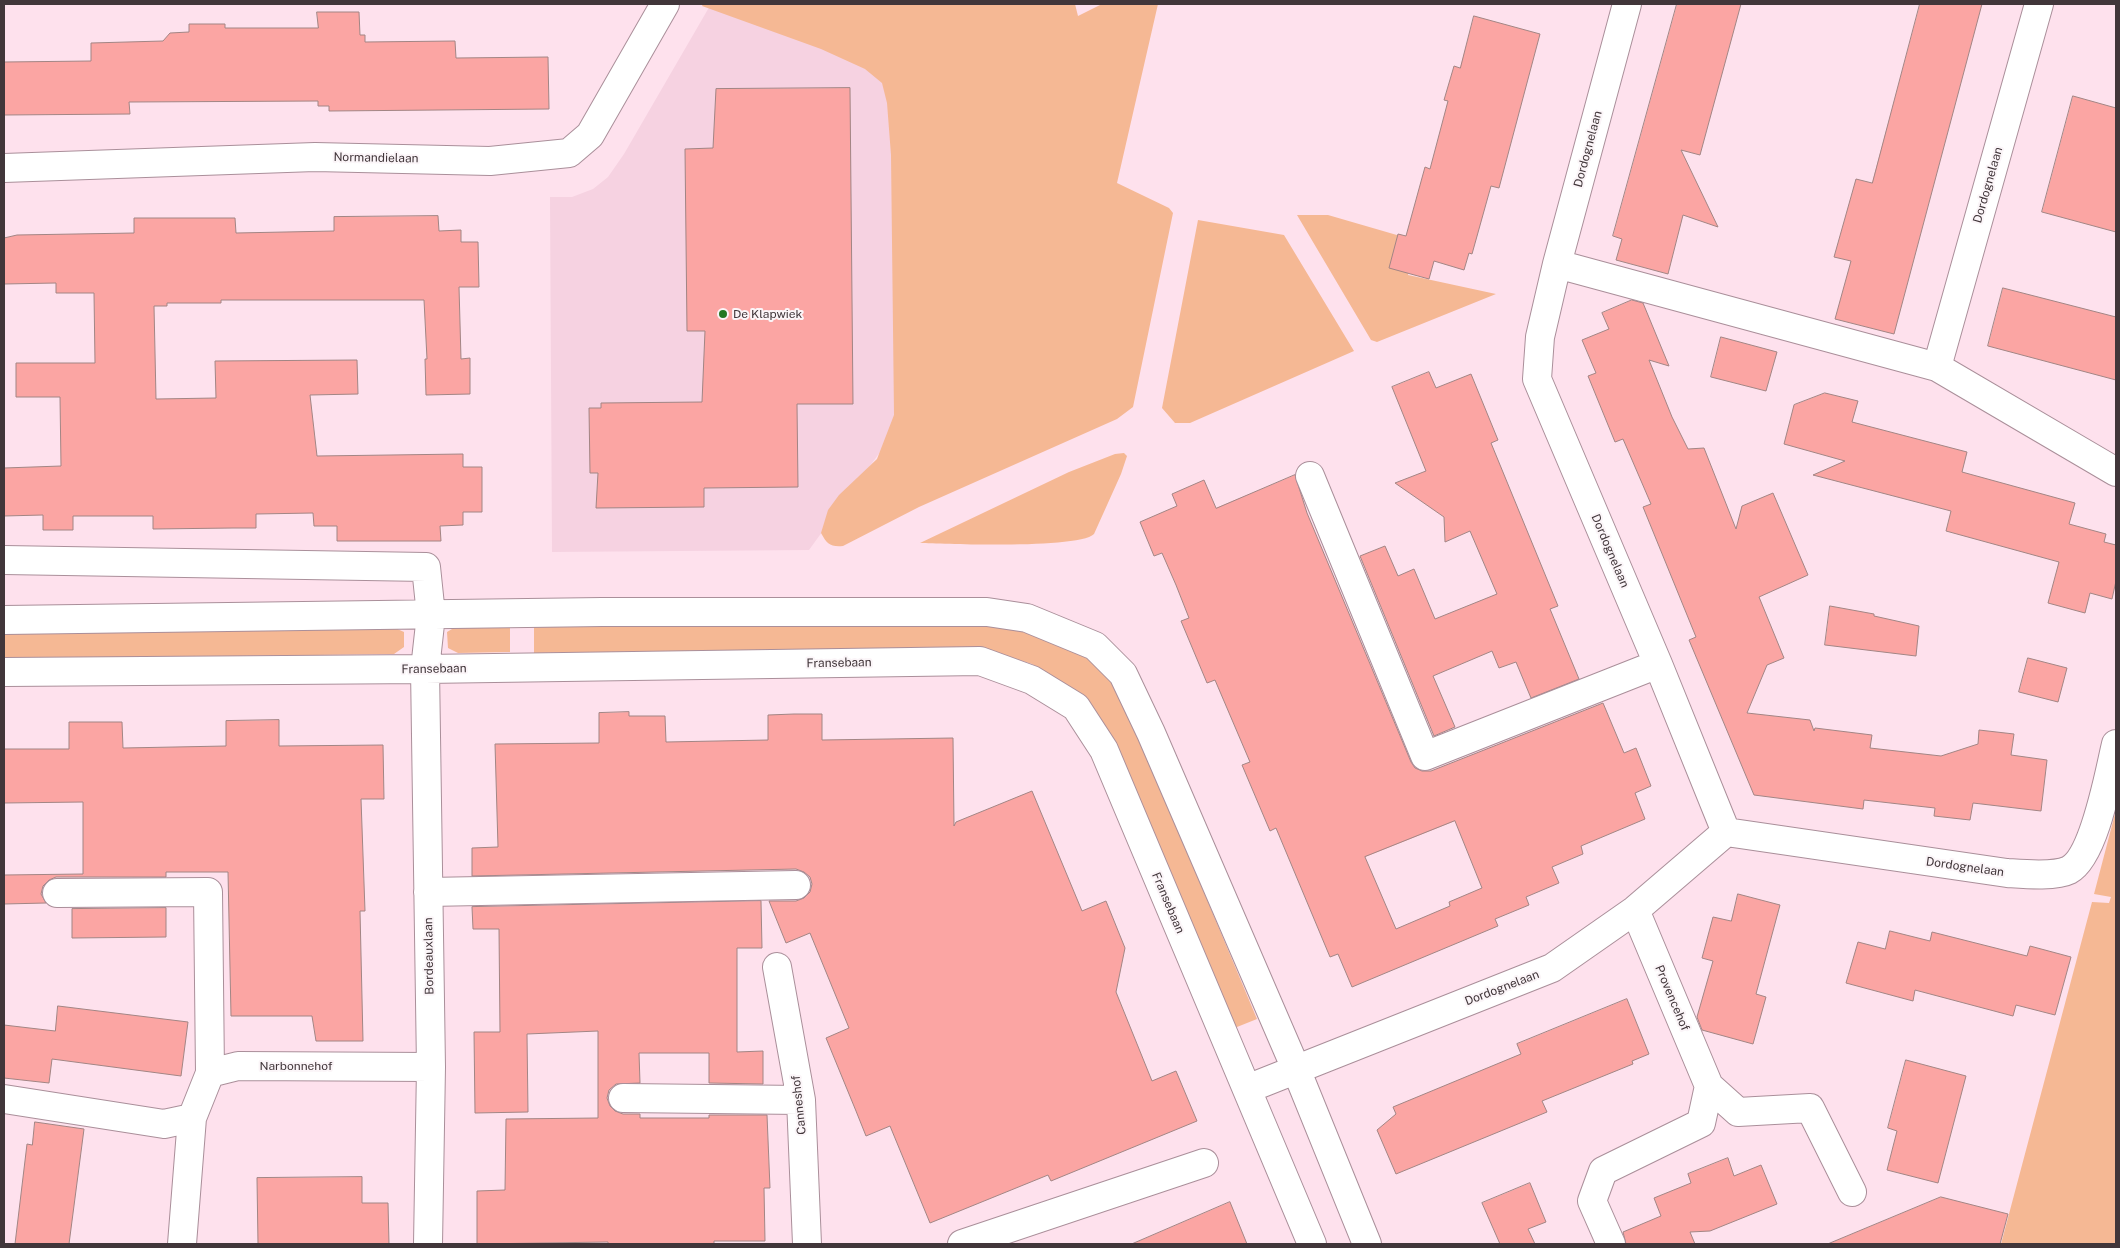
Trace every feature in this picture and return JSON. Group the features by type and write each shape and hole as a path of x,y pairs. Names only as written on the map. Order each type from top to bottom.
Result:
{"street":[{"name":"Normandielaan","path":"4,168 315,157 490,161 569,153 590,135 665,4"},
{"name":"Dordognelaan","path":"1627,4 1557,264 1540,337 1537,379 1658,664 1726,832"},
{"name":"Dordognelaan","path":"1937,367 2039,4"},
{"path":"1557,264 1937,367 2116,472"},
{"path":"1310,476 1425,756 1658,664"},
{"path":"4,560 426,567 431,615"},
{"path":"4,620 622,612 987,612 1027,618 1095,646 1123,674 1151,733 1296,1069 1367,1244"},
{"name":"Bordeauxlaan","path":"428,1244 431,1067 425,669 431,615"},
{"name":"Fransebaan","path":"4,672 425,669 980,660 1032,680 1076,707 1104,750 1312,1244"},
{"name":"Dordognelaan","path":"1247,1089 1552,968 1635,910 1726,832 2007,873 2038,875 2069,870 2084,855 2093,834 2116,744"},
{"path":"428,892 796,885"},
{"path":"57,893 208,892 210,1073 192,1118 182,1244"},
{"name":"Provencehof","path":"1635,910 1709,1086 1738,1112"},
{"name":"Canneshof","path":"777,967 801,1100 807,1244"},
{"name":"Narbonnehof","path":"210,1073 238,1066 431,1067"},
{"path":"1701,1123 1709,1086"},
{"path":"623,1098 801,1100"},
{"path":"4,1099 164,1124 192,1118"},
{"path":"1611,1244 1592,1201 1603,1171 1701,1123 1738,1112 1810,1108 1852,1192"},
{"path":"962,1244 1204,1163"}],"shaded area":[{"path":"703,4 1075,4 1078,16 1102,4 1158,4 1117,183 1169,208 1173,213 1133,407 1117,419 919,507 843,546 835,546 827,542 821,533 828,510 839,495 877,459 894,415 891,155 887,103 882,83 865,69 821,49 702,6"},
{"name":"De Klapwiek","path":"711,4 893,73 896,430 809,550 552,552 550,197 572,197 593,189 608,177 624,154"},
{"path":"1297,215 1328,215 1414,240 1408,275 1496,294 1377,342 1371,340"},
{"path":"1198,220 1284,235 1354,351 1190,423 1175,423 1162,408"},
{"path":"1124,453 1127,456 1121,474 1094,534 1083,539 1039,544 920,543 1069,472 1115,454"},
{"path":"980,622 1036,629 1081,649 1118,687 1257,1019 1232,1029 1063,683 1032,664 977,647 534,653 534,626"},
{"path":"510,625 510,652 458,653 448,648 447,632 457,626"},
{"path":"395,628 404,632 404,647 394,654 4,659 4,633"},
{"path":"2116,810 2116,1244 2001,1244 2092,902 2109,903 2111,897 2094,894"}],"building":[{"path":"1677,4 1741,4 1700,155 1681,150 1718,227 1683,215 1668,274 1616,260 1622,239 1613,236"},
{"path":"1920,4 1982,4 1894,334 1835,319 1851,261 1834,257 1856,179 1872,183"},
{"path":"317,12 359,12 360,35 365,35 365,42 455,41 456,58 548,57 549,109 329,111 329,106 318,106 318,101 129,102 130,114 4,115 4,62 91,61 91,43 163,41 170,33 189,32 189,24 225,24 225,28 318,28"},
{"path":"1474,16 1540,34 1499,188 1491,186 1472,254 1469,253 1464,270 1434,261 1429,279 1389,268 1398,234 1406,236 1425,167 1430,169 1448,101 1444,100 1454,66 1460,68"},
{"path":"850,88 853,404 797,404 798,487 704,488 704,507 596,508 598,473 590,473 589,408 601,408 601,403 702,402 705,331 687,331 685,149 713,148 716,89"},
{"path":"2073,96 2116,108 2116,232 2042,212"},
{"path":"438,216 439,231 461,230 461,242 478,242 479,287 459,287 461,359 470,358 470,394 426,395 425,359 427,359 424,300 221,300 221,303 167,303 167,306 154,306 156,399 216,398 215,361 357,360 358,394 310,395 317,456 463,454 463,467 482,467 482,512 463,512 463,525 440,526 441,541 337,541 337,526 314,526 313,513 256,514 256,528 153,529 153,516 73,516 73,530 43,530 43,515 4,516 4,468 61,466 60,397 16,397 16,363 95,363 94,293 56,293 56,283 4,284 4,238 17,235 134,233 134,218 235,218 236,233 334,231 334,217"},
{"path":"2003,288 2116,317 2116,380 1988,346"},
{"path":"1632,300 1643,303 1669,366 1649,360 1672,417 1688,449 1704,448 1736,529 1742,506 1773,493 1808,575 1759,597 1784,658 1767,665 1747,713 1810,720 1814,731 1815,728 1872,735 1870,748 1941,756 1978,744 1979,730 2014,734 2011,755 2047,760 2041,811 1973,803 1970,820 1934,816 1935,808 1864,800 1863,809 1754,795 1689,640 1696,637 1643,507 1651,504 1623,439 1615,442 1588,376 1596,373 1582,340 1609,329 1602,313"},
{"path":"1721,337 1777,352 1766,391 1711,377"},
{"path":"1429,372 1436,388 1471,374 1498,440 1491,443 1558,606 1550,609 1579,679 1531,698 1516,662 1499,668 1492,651 1433,676 1455,727 1434,736 1360,556 1385,546 1398,576 1414,569 1435,619 1497,594 1470,531 1445,542 1444,517 1395,483 1426,471 1392,387"},
{"path":"1825,393 1858,401 1852,422 1967,452 1962,472 2075,503 2069,524 2106,534 2104,542 2116,545 2116,581 2112,599 2090,593 2085,613 2048,603 2059,562 1946,531 1951,511 1813,475 1845,461 1784,444 1794,405"},
{"path":"1295,475 1307,513 1415,768 1422,771 1431,771 1603,703 1624,753 1636,748 1651,786 1635,793 1645,819 1581,846 1583,854 1552,867 1559,883 1526,897 1529,905 1495,919 1498,926 1352,987 1338,954 1330,957 1276,828 1270,831 1242,765 1250,762 1215,680 1207,683 1181,621 1189,618 1176,585 1162,553 1154,556 1140,522 1177,506 1172,494 1204,480 1216,508","holes":["1455,821 1482,888 1449,902 1450,906 1396,929 1365,857"]},
{"path":"1830,606 1874,614 1874,616 1919,626 1916,656 1825,645"},
{"path":"2028,658 2067,668 2058,702 2019,692"},
{"path":"629,712 629,716 665,716 666,742 768,740 768,715 794,714 822,714 822,740 953,738 954,826 956,822 1032,791 1082,911 1106,901 1125,948 1116,992 1152,1081 1176,1071 1197,1121 1051,1181 1048,1175 930,1223 890,1126 866,1136 826,1038 849,1028 810,933 786,943 769,901 796,901 804,898 810,892 812,884 810,877 804,872 796,869 472,876 472,848 498,847 495,744 599,743 599,713"},
{"path":"279,720 279,746 383,745 384,799 361,799 365,911 360,911 363,1041 316,1041 312,1016 231,1016 228,872 166,872 166,877 56,877 49,880 43,886 41,894 46,903 4,904 4,875 83,874 83,802 4,803 4,749 69,749 69,722 122,722 123,748 226,746 226,721"},
{"path":"1738,894 1780,905 1756,994 1766,997 1753,1044 1702,1030 1697,1017 1713,961 1702,958 1713,917 1731,921"},
{"path":"761,901 762,948 737,948 737,1052 763,1051 763,1084 709,1083 709,1053 639,1053 640,1083 616,1084 609,1090 607,1098 610,1106 615,1111 623,1114 640,1114 640,1118 709,1118 709,1115 767,1115 770,1188 764,1188 765,1241 714,1241 714,1244 608,1244 608,1242 477,1244 477,1191 505,1190 506,1119 598,1118 598,1031 527,1034 528,1112 475,1113 474,1032 500,1032 499,929 473,929 472,907"},
{"path":"166,908 166,937 72,938 72,909"},
{"path":"1890,931 1930,941 1932,932 2027,956 2030,946 2071,957 2055,1015 2016,1005 2013,1016 1915,990 1913,1001 1846,983 1858,942 1885,949"},
{"path":"1627,999 1649,1054 1632,1061 1633,1064 1542,1101 1547,1112 1396,1174 1377,1130 1396,1114 1393,1107 1521,1054 1517,1044"},
{"path":"58,1006 188,1022 181,1076 52,1059 49,1083 4,1078 4,1025 55,1031"},
{"path":"1906,1060 1966,1076 1938,1183 1887,1170 1897,1131 1888,1128"},
{"path":"35,1122 84,1129 69,1244 15,1244 27,1144 32,1145"},
{"path":"1728,1158 1734,1176 1761,1165 1777,1204 1710,1231 1690,1232 1695,1244 1626,1244 1623,1232 1661,1216 1654,1198 1691,1183 1688,1174"},
{"path":"362,1177 362,1203 388,1203 389,1244 258,1244 257,1178"},
{"path":"1530,1183 1546,1222 1528,1229 1535,1244 1500,1244 1482,1203"},
{"path":"1941,1197 2008,1214 2000,1244 1828,1244"},
{"path":"1230,1202 1247,1244 1132,1244"}],"place":[{"name":"De Klapwiek","path":"723,314"}]}
